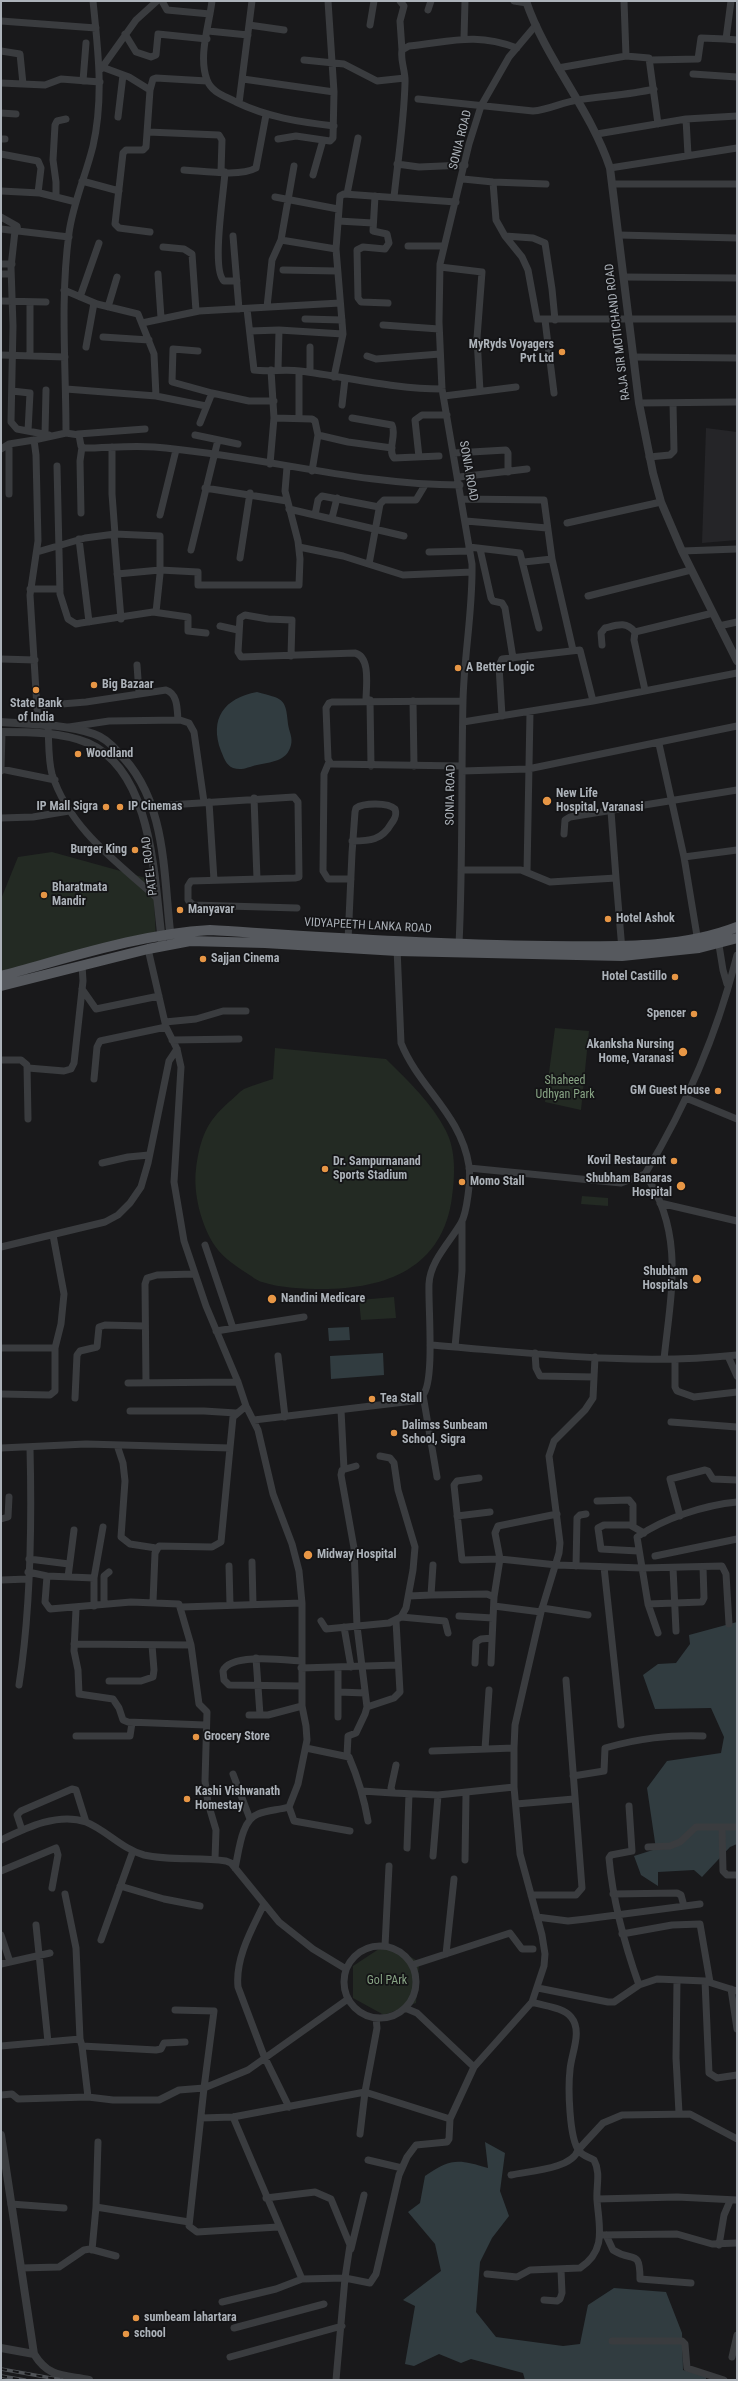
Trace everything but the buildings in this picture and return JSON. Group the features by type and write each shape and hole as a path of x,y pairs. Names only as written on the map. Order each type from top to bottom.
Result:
{"main road":[{"name":"VIDYAPEETH LANKA ROAD","path":"717,939 737,927"},
{"name":"VIDYAPEETH LANKA ROAD","path":"1,976 166,940 348,943 397,946 622,951 698,943 717,939 737,938"},
{"name":"VIDYAPEETH LANKA ROAD","path":"1,986 148,948 166,940"},
{"name":"VIDYAPEETH LANKA ROAD","path":"397,946 459,944 622,951"}],"street":[{"path":"66,433 64,290 69,237 76,202 96,128 101,68 93,1"},
{"path":"101,68 136,20 157,1"},
{"path":"162,1 167,10 210,14"},
{"path":"212,1 204,60 207,81 212,88 221,95 266,115 334,126"},
{"path":"239,103 252,1"},
{"path":"278,138 296,136 332,140 334,126 334,92 328,1"},
{"path":"370,25 374,1"},
{"path":"394,197 399,138 403,124 405,78 400,21 404,6 400,1"},
{"path":"428,10 431,1"},
{"path":"464,38 465,1"},
{"path":"514,1 526,2"},
{"path":"624,1 626,56"},
{"path":"726,39 731,1"},
{"name":"RAJA SIR MOTICHAND ROAD","path":"526,2 558,68 597,134 610,168 624,277 627,318 639,403 649,457 661,502 691,570 737,661"},
{"path":"1,21 96,28"},
{"name":"SONIA ROAD","path":"459,944 463,701 472,572 459,477 443,392 439,329 440,267 444,246 481,106 517,48 536,25"},
{"path":"249,26 284,30"},
{"path":"208,31 248,35"},
{"path":"125,34 136,52 151,57 156,55 158,34 206,39"},
{"path":"402,50 409,46 464,38 492,40 517,48"},
{"path":"558,68 626,56 646,56 651,60 698,59 701,38 737,40"},
{"path":"83,81 86,43"},
{"path":"1,51 20,54 23,84"},
{"path":"304,60 332,61 357,69 377,81 405,78"},
{"path":"651,60 658,124"},
{"path":"101,68 123,74 150,90"},
{"path":"118,117 123,74"},
{"path":"693,74 737,77"},
{"path":"150,232 119,228 115,224 123,152 126,150 145,149 148,132 150,90 152,82 156,78 207,81"},
{"path":"1,83 45,85 61,79 100,82"},
{"path":"242,79 334,92"},
{"path":"418,98 518,110 543,110 577,100 624,95 654,89"},
{"path":"1,113 16,114"},
{"path":"184,170 223,172 248,171 256,168 266,115"},
{"path":"597,134 686,119 737,116"},
{"path":"56,197 56,182 53,160 55,125 57,121 66,119"},
{"path":"686,119 688,155"},
{"path":"148,132 219,135 222,140 223,172 219,228 220,271 224,281 237,282"},
{"path":"347,194 358,138"},
{"path":"313,175 323,140"},
{"path":"610,168 737,148"},
{"path":"1,154 38,161 41,168 38,193"},
{"path":"397,164 427,167 465,165"},
{"path":"267,307 272,260 281,240 294,166"},
{"path":"462,179 546,184"},
{"path":"82,181 119,190"},
{"path":"493,182 496,220 505,236 522,257 528,270 536,319 737,319"},
{"path":"612,184 737,184"},
{"path":"1,191 38,193 76,202"},
{"path":"334,377 343,334 336,249 340,196 347,194 456,202"},
{"path":"374,196 374,232 388,235 389,243 386,249 363,247 357,250 358,298 361,302 388,303"},
{"path":"275,197 338,209"},
{"path":"1,217 17,226 11,274 12,425 28,431 54,436"},
{"path":"338,221 373,223"},
{"path":"1,229 69,237"},
{"path":"619,235 737,238"},
{"path":"233,236 238,309"},
{"path":"505,236 533,238 545,243 555,320"},
{"path":"281,240 336,249"},
{"path":"80,297 99,243"},
{"path":"408,246 444,246"},
{"path":"163,247 184,249 192,254 196,311"},
{"path":"1,264 12,264"},
{"path":"440,267 482,272 477,338 480,391"},
{"path":"283,270 337,271"},
{"path":"1,274 11,274"},
{"path":"158,274 161,318"},
{"path":"108,307 117,277"},
{"path":"624,277 737,278"},
{"path":"64,290 94,303 138,314 149,340 156,368 156,396"},
{"path":"1,301 46,302"},
{"path":"30,302 30,355"},
{"path":"86,347 94,303"},
{"path":"142,323 196,311 340,303"},
{"path":"247,309 252,368 310,372 345,379 443,392 480,391 516,387"},
{"path":"304,319 342,320"},
{"path":"545,320 554,393"},
{"path":"384,325 439,329"},
{"path":"250,331 280,330 343,334"},
{"path":"270,464 274,418 275,370 280,330"},
{"path":"104,337 149,340"},
{"path":"310,347 310,372"},
{"path":"198,351 173,349 172,382 249,401 274,401"},
{"path":"367,356 376,359 440,354"},
{"path":"1,355 65,357"},
{"path":"633,357 737,358"},
{"path":"299,371 299,418"},
{"path":"342,405 345,379"},
{"path":"66,389 156,396 206,406"},
{"path":"45,434 46,390"},
{"path":"12,391 30,393 28,431"},
{"path":"200,423 212,393"},
{"path":"639,403 737,402"},
{"path":"649,457 670,455 674,451 673,403"},
{"path":"419,457 415,420 422,415 447,415"},
{"path":"274,418 299,418 314,420 318,435 312,471"},
{"path":"352,418 392,425 394,430 391,454 394,458 438,456"},
{"path":"1,449 9,444 66,433 78,434 145,429"},
{"path":"78,434 82,447 80,460 81,513"},
{"path":"195,435 238,444"},
{"path":"318,435 348,442 392,448"},
{"path":"34,440 36,455 37,552 30,589 38,724"},
{"path":"191,550 218,440"},
{"path":"9,444 9,494"},
{"path":"82,447 140,446 176,450 312,471 425,485 460,485"},
{"path":"112,447 112,494 121,619"},
{"path":"160,515 176,450"},
{"path":"454,453 506,450 508,453 508,472"},
{"path":"57,466 60,589 64,610 68,619 76,624 121,619 156,612 188,617 188,631 206,633"},
{"path":"117,574 160,570 198,572 198,585 298,585 300,568 299,547 287,501 287,467"},
{"path":"459,477 527,469"},
{"path":"369,564 379,507 384,500 416,500 425,485"},
{"path":"205,488 250,493 287,501"},
{"path":"240,558 250,493"},
{"path":"315,515 320,497 337,498 379,507"},
{"path":"332,518 337,498"},
{"path":"462,499 542,499 545,502 547,528 552,558 573,650"},
{"path":"566,523 661,502"},
{"path":"289,509 376,528 404,536"},
{"path":"466,521 547,528"},
{"path":"37,552 79,539 115,534 160,536 160,570 156,612"},
{"path":"79,539 89,622"},
{"path":"299,547 343,556 403,575 472,572"},
{"path":"480,549 491,598 493,601 502,603 505,608 513,658"},
{"path":"429,552 480,549 520,553 524,562 539,628"},
{"path":"682,550 737,549"},
{"path":"524,562 552,558"},
{"path":"588,596 691,570"},
{"path":"30,589 60,589"},
{"path":"635,632 712,613"},
{"path":"291,656 292,620 268,619 245,615 240,618 238,630 238,652 240,657 291,656 360,654 365,662 371,766"},
{"path":"719,626 737,622"},
{"path":"602,645 601,633 605,628 624,624 631,627 635,632 634,640 645,690"},
{"path":"220,626 238,630"},
{"path":"502,716 500,662 502,659 580,650 593,701"},
{"path":"1,659 35,660"},
{"path":"137,665 140,693"},
{"path":"463,722 593,701 737,673"},
{"path":"37,706 140,693 169,691 175,698 178,720"},
{"path":"351,879 328,879 323,871 324,774 329,762 326,730 327,704 332,702 368,700 463,701"},
{"path":"413,700 414,766"},
{"path":"527,872 530,712"},
{"path":"68,727 109,721 178,720 189,723 194,732 207,802 214,880"},
{"name":"PATEL ROAD","path":"1,722 38,724 48,730 95,747 116,765 127,780 137,800 144,822 152,857 157,898 166,940"},
{"path":"329,762 335,766 414,766 528,769 659,744 737,726"},
{"name":"PATEL ROAD","path":"2,732 48,730 68,727 96,734 111,744 135,770 153,806 163,858 166,940"},
{"path":"48,730 49,755 55,780 69,811 79,825 102,848 157,898"},
{"path":"2,732 1,770 55,780"},
{"path":"659,744 684,858 698,943"},
{"path":"564,834 564,823 567,818 737,790"},
{"path":"153,806 291,796 298,802 299,876 296,878 189,882 189,903 193,905 297,908"},
{"path":"254,798 257,879"},
{"path":"348,943 352,841 356,808 362,805 389,805 395,809 395,818 382,836 372,840 352,841"},
{"path":"1,818 19,818 69,811"},
{"path":"611,811 622,951"},
{"path":"684,858 737,850"},
{"path":"461,870 515,870 527,872 550,882 616,878"},
{"path":"717,939 723,970 728,984"},
{"path":"397,946 401,1043 406,1057 436,1096 458,1132 469,1168 462,1221 462,1271 455,1347"},
{"path":"148,948 158,996 166,1024 177,1049 181,1075 174,1182 182,1234 194,1274 216,1331 238,1382 246,1406 254,1420 262,1441 273,1494 296,1556 302,1603 301,1686 302,1706 306,1726 306,1748 298,1784 289,1807 294,1821 350,1830"},
{"path":"469,1168 621,1183 646,1174 686,1098 715,1026 737,955"},
{"path":"28,1068 64,1072 71,1069 82,989 82,965"},
{"path":"82,989 96,1008 158,996"},
{"path":"94,1079 97,1047 100,1041 166,1024 196,1019 223,1011 246,1011"},
{"path":"172,1040 239,1039"},
{"path":"1,1247 92,1226 118,1215 130,1203 140,1187 149,1156 169,1061 177,1049"},
{"path":"1,1060 21,1060 26,1063 28,1068 28,1119"},
{"path":"686,1098 737,1119"},
{"path":"102,1163 128,1157 149,1156"},
{"path":"646,1174 660,1203 671,1235 672,1262 664,1359"},
{"path":"660,1203 737,1221"},
{"path":"254,1420 413,1401 423,1395 427,1388 430,1346 429,1282 433,1265 462,1221"},
{"path":"1,1394 54,1394 55,1348 61,1324 64,1294 53,1235"},
{"path":"206,1245 232,1328"},
{"path":"146,1383 145,1284 147,1278 157,1275 194,1274"},
{"path":"216,1331 304,1317"},
{"path":"75,1398 77,1355 80,1351 97,1347 99,1327 105,1325 145,1326"},
{"path":"430,1346 595,1357 675,1359 737,1355"},
{"path":"1,1348 55,1348"},
{"path":"535,1353 536,1368 540,1376 594,1377"},
{"path":"278,1356 284,1417"},
{"path":"728,1356 737,1376"},
{"path":"222,2302 276,2289 302,2279 345,2278 366,2283 372,2281 375,2278 402,2168 416,2145 447,2142 449,2139 450,2119 474,2067 532,2002 538,1988 543,1971 545,1954 537,1917 520,1854 514,1787 515,1725 542,1610 557,1566 560,1543 550,1468 551,1447 590,1404 593,1398 595,1357"},
{"path":"675,1359 676,1391 694,1397 737,1392"},
{"path":"128,1383 238,1382"},
{"path":"423,1395 437,1476"},
{"path":"117,1445 123,1463 125,1481 121,1537 130,1544 156,1548 162,1545 212,1547 221,1542 234,1417 236,1413 246,1406"},
{"path":"130,1411 204,1410 236,1413"},
{"path":"341,1410 344,1469 341,1472 341,1477 354,1548 357,1626 367,1707 366,1714 356,1733 348,1736 347,1756 362,1791 368,1821"},
{"path":"671,1422 737,1427"},
{"path":"1,1448 30,1448 86,1444 230,1448"},
{"path":"19,1685 26,1625 29,1559 30,1448"},
{"path":"367,1707 398,1695 399,1619 408,1596 415,1547 398,1490 394,1463 390,1458 380,1456"},
{"path":"344,1469 356,1466"},
{"path":"680,1516 670,1479 705,1470 708,1471 713,1479 737,1480"},
{"path":"480,1478 454,1482 453,1488 462,1560 500,1560 557,1566 642,1568 722,1566 725,1568 729,1624"},
{"path":"1,1519 8,1517 9,1497"},
{"path":"597,1501 629,1500 633,1505 633,1526"},
{"path":"658,1633 648,1604 636,1538 680,1516 708,1507 737,1502"},
{"path":"457,1516 490,1512"},
{"path":"491,1662 494,1597 500,1560 496,1533 498,1526 557,1514"},
{"path":"576,1566 577,1518 580,1515 586,1514"},
{"path":"638,1551 603,1549 600,1546 599,1526 633,1526 644,1533"},
{"path":"94,1606 94,1578 101,1550 103,1527"},
{"path":"68,1577 74,1530"},
{"path":"655,1556 737,1539"},
{"path":"153,1602 156,1548"},
{"path":"29,1559 69,1564"},
{"path":"252,1562 254,1604"},
{"path":"431,1595 433,1565"},
{"path":"228,1566 230,1605"},
{"path":"604,1567 621,1725"},
{"path":"648,1604 700,1603 704,1601 703,1567"},
{"path":"673,1568 676,1632"},
{"path":"104,1604 104,1576 109,1572"},
{"path":"1,1580 28,1575 94,1578"},
{"path":"47,1576 45,1602 47,1608 54,1610 76,1609 104,1604 153,1602 174,1602 182,1607 302,1603"},
{"path":"408,1596 487,1594 494,1597"},
{"path":"494,1606 588,1615"},
{"path":"182,1607 191,1645 198,1704 207,1712 205,1725 205,1781 208,1803 216,1830 215,1859"},
{"path":"76,1609 74,1644 78,1670 79,1694 113,1699 120,1708 123,1720 132,1723 205,1725"},
{"path":"459,1616 493,1618"},
{"path":"321,1621 326,1629 357,1626 399,1619 445,1621 448,1633"},
{"path":"344,1627 351,1667"},
{"path":"475,1663 476,1642 481,1639 492,1638"},
{"path":"74,1644 191,1645"},
{"path":"109,1682 141,1681 153,1677 154,1670 152,1644"},
{"path":"301,1686 227,1684 223,1674 224,1669 227,1666 256,1658 338,1668 398,1665"},
{"path":"256,1658 260,1714"},
{"path":"338,1668 338,1717"},
{"path":"530,1895 576,1895 581,1891 581,1852 574,1799 566,1680"},
{"path":"485,1749 489,1690"},
{"path":"339,1692 365,1693"},
{"path":"249,1715 302,1706"},
{"path":"76,1736 130,1736 132,1723"},
{"path":"573,1776 604,1771 605,1748 630,1741 663,1735 703,1736"},
{"path":"306,1748 347,1756"},
{"path":"432,1751 514,1748"},
{"path":"393,1793 391,1788 396,1765"},
{"path":"234,1774 250,1819"},
{"path":"362,1791 438,1796 466,1794 514,1787"},
{"path":"22,1830 17,1820 17,1815 21,1811 72,1788 76,1790 86,1822"},
{"path":"407,1848 409,1794"},
{"path":"465,1860 466,1794"},
{"path":"433,1856 438,1796"},
{"path":"516,1804 574,1799"},
{"path":"628,1806 633,1849 630,1853 609,1856 613,1894 622,1934 639,1985"},
{"path":"235,1868 245,1829 250,1819 259,1813 289,1807"},
{"path":"1,1840 22,1830 63,1819 86,1822 132,1851 153,1856 226,1860 235,1868 279,1922 295,1935 346,1969"},
{"path":"648,1847 670,1846 680,1842 696,1827 737,1827"},
{"path":"722,1827 723,1871 727,1875 737,1876"},
{"path":"1,1871 56,1848 58,1854 52,1888"},
{"path":"101,1940 132,1851"},
{"path":"385,1946 389,1866"},
{"path":"446,1954 454,1879"},
{"path":"120,1886 164,1899 200,1906"},
{"path":"613,1894 677,1893 681,1895 684,1906"},
{"path":"65,1894 76,1948 81,2043 88,2097"},
{"path":"264,1904 243,1951 237,1978 241,1997 264,2056 289,2107"},
{"path":"537,1917 568,1921 700,1904"},
{"path":"622,1934 672,1925 700,1924 707,1981 709,2073 717,2078 737,2075"},
{"path":"36,1925 48,2042"},
{"path":"412,1965 510,1934 522,1949 533,1949"},
{"path":"1,1935 10,1962"},
{"path":"385,1946 401,1952 412,1965 416,1976 416,1988 412,1999 405,2008 397,2014 376,2018 360,2012 348,2000 344,1979 346,1969 358,1953 366,1948 385,1946"},
{"path":"1,1964 50,1953"},
{"path":"538,1988 602,2002 614,2002 639,1985 657,1979 707,1981 734,1990 737,2029"},
{"path":"677,1980 676,2058 679,2113"},
{"path":"1,2095 12,2094 18,2098 88,2097 113,2100 159,2100 179,2090 204,2088 248,2070 264,2056 348,2000"},
{"path":"532,2002 562,2011 575,2022 576,2037 569,2084 574,2140 582,2155 594,2160 597,2165 597,2199 604,2235 613,2250 637,2259 640,2263 640,2279 691,2283"},
{"path":"405,2008 417,2013 474,2067"},
{"path":"175,2010 214,2011 189,2222 190,2228 197,2232 278,2227"},
{"path":"360,2134 365,2092 377,2028 376,2018"},
{"path":"1,2046 48,2042 81,2043 158,2050 164,2043 185,2042"},
{"path":"201,2118 233,2117 365,2092 450,2119"},
{"path":"510,2175 568,2162 576,2156 578,2150 603,2123 622,2115 679,2113 699,2118 737,2139"},
{"path":"233,2117 278,2227 302,2279"},
{"path":"1,2135 34,2354 41,2365 51,2373 89,2380"},
{"path":"92,2250 96,2207 98,2142"},
{"path":"368,2160 402,2168"},
{"path":"266,2198 315,2192 325,2195 331,2199 350,2251"},
{"path":"336,2380 342,2326 345,2278 364,2195"},
{"path":"597,2199 677,2197 734,2200"},
{"path":"719,2245 724,2215 734,2200"},
{"path":"11,2204 64,2208"},
{"path":"96,2207 189,2222"},
{"path":"604,2235 677,2234 719,2245 737,2243"},
{"path":"488,2274 517,2277 530,2270 573,2270 586,2264 596,2251 604,2235"},
{"path":"21,2268 59,2268 84,2250 92,2250 116,2256"},
{"path":"544,2300 557,2301 560,2299 562,2293 561,2270"},
{"path":"234,2328 324,2304"},
{"path":"230,2357 342,2326"},
{"path":"732,2357 737,2335"},
{"path":"612,2341 682,2342 685,2344 687,2368 724,2380"},
{"path":"1,2348 34,2354"}],"shaded area":[{"path":"706,428 737,432 737,540 702,543"},
{"path":"257,692 277,698 284,704 291,737 291,745 289,751 282,758 272,762 236,769 227,763 221,751 218,740 218,720 228,705 236,699"},
{"path":"349,1327 350,1340 329,1341 328,1328"},
{"path":"383,1353 384,1375 331,1379 330,1356"},
{"path":"737,1622 737,1844 730,1847 702,1877 694,1870 658,1872 658,1886 641,1875 634,1856 656,1849 647,1788 667,1761 721,1753 724,1737 711,1708 655,1709 643,1675 658,1664 676,1663 690,1644 689,1635"},
{"path":"485,2142 505,2153 500,2191 509,2216 492,2238 480,2262 476,2312 496,2337 563,2346 580,2344 588,2305 614,2288 666,2292 682,2333 683,2370 706,2376 706,2380 525,2380 523,2373 471,2359 461,2363 439,2354 414,2366 405,2364 415,2306 403,2300 441,2271 435,2244 408,2212 420,2203 425,2176 434,2170 448,2163 455,2162 469,2163 488,2168"}],"green space":[{"path":"52,852 153,880 156,939 1,972 1,899 18,857"},
{"name":"Shaheed Udhyan Park","path":"555,1028 589,1031 581,1110 545,1102"},
{"name":"Dr. Sampurnanand Sports Stadium","path":"275,1048 386,1059 427,1102 446,1131 452,1146 454,1180 452,1197 446,1221 437,1241 424,1257 408,1270 389,1279 368,1285 346,1288 315,1289 284,1287 256,1280 230,1262 215,1246 210,1238 199,1209 195,1178 202,1140 205,1132 221,1109 240,1092 244,1089 273,1079"},
{"path":"582,1196 608,1198 608,1206 581,1204"},
{"path":"394,1297 396,1318 361,1320 359,1300"},
{"name":"Gol PArk","path":"388,1943 419,1962 416,2003 384,2015 353,1998 353,1966"}],"railway":[{"path":"1,2369 62,2380"},
{"path":"1,2376 25,2380"}],"place":[{"name":"MyRyds Voyagers Pvt Ltd","path":"562,352"},
{"name":"A Better Logic","path":"458,668"},
{"name":"Big Bazaar","path":"94,685"},
{"name":"State Bank of India","path":"36,690"},
{"name":"Woodland","path":"78,754"},
{"name":"New Life Hospital, Varanasi","path":"547,801"},
{"name":"IP Mall Sigra","path":"106,807"},
{"name":"IP Cinemas","path":"120,807"},
{"name":"Burger King","path":"135,850"},
{"name":"Bharatmata Mandir","path":"44,895"},
{"name":"Manyavar","path":"180,910"},
{"name":"Hotel Ashok","path":"608,919"},
{"name":"Sajjan Cinema","path":"203,959"},
{"name":"Hotel Castillo","path":"675,977"},
{"name":"Spencer","path":"694,1014"},
{"name":"Akanksha Nursing Home, Varanasi","path":"683,1052"},
{"name":"GM Guest House","path":"718,1091"},
{"name":"Kovil Restaurant","path":"674,1161"},
{"name":"Dr. Sampurnanand Sports Stadium","path":"325,1169"},
{"name":"Momo Stall","path":"462,1182"},
{"name":"Shubham Banaras Hospital","path":"681,1186"},
{"name":"Shubham Hospitals","path":"697,1279"},
{"name":"Nandini Medicare","path":"272,1299"},
{"name":"Tea Stall","path":"372,1399"},
{"name":"Dalimss Sunbeam School, Sigra","path":"394,1433"},
{"name":"Midway Hospital","path":"308,1555"},
{"name":"Grocery Store","path":"196,1737"},
{"name":"Kashi Vishwanath Homestay","path":"187,1799"},
{"name":"sumbeam lahartara","path":"136,2318"},
{"name":"school","path":"126,2334"}]}
